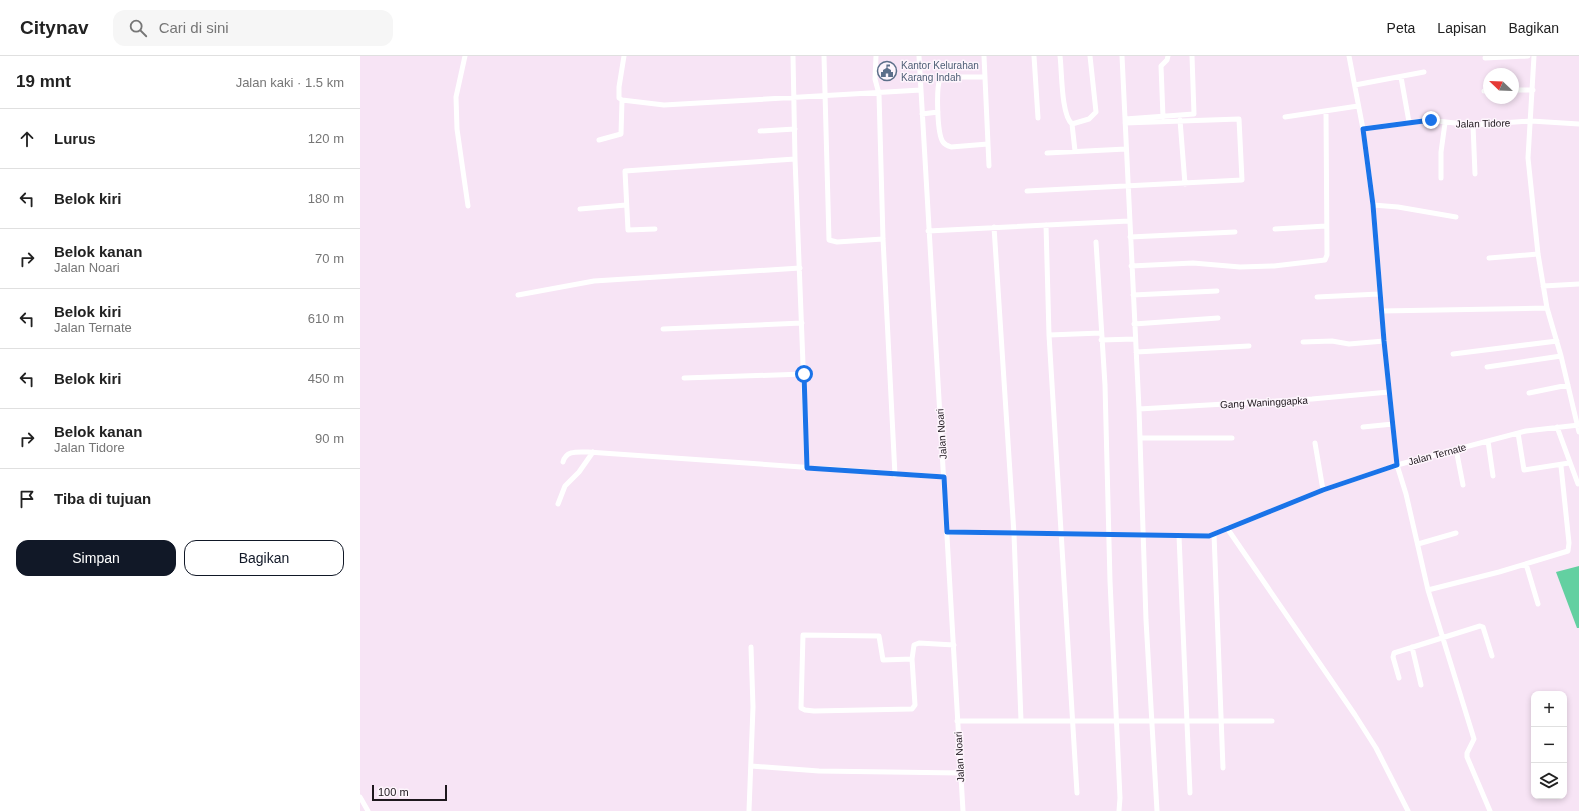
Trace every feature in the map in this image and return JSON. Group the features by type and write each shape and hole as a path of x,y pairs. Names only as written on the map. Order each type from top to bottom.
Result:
{"street":[{"path":"465,56 456,97 457,129 468,206"},
{"path":"599,140 620,134 622,100 618,93 624,56"},
{"path":"793,56 795,159 807,468"},
{"path":"824,56 829,240 837,242 883,239"},
{"path":"876,56 875,79 879,94 883,239 895,475"},
{"name":"Jalan Noari","path":"919,56 928,231 954,645 962,811"},
{"path":"984,56 989,166"},
{"path":"1034,56 1038,118"},
{"path":"1060,56 1066,110 1068,119 1072,124 1075,151"},
{"path":"1072,124 1088,119 1096,112 1090,56"},
{"path":"1122,56 1139,409 1146,620 1157,811"},
{"path":"1163,117 1161,66 1168,56"},
{"path":"1125,121 1194,114 1192,56"},
{"path":"1349,56 1363,129 1373,205 1381,311 1397,465 1406,494 1428,590 1441,638 1474,739 1467,753 1467,757 1490,811"},
{"path":"1485,58 1528,56"},
{"path":"1534,56 1528,158 1538,254 1547,308 1561,356 1579,432"},
{"path":"1354,85 1424,72"},
{"path":"985,77 946,77 940,79 938,112 942,141 945,145 951,147 988,144"},
{"path":"1401,77 1409,122"},
{"path":"622,100 670,106 879,94 921,90"},
{"path":"1519,90 1533,90"},
{"path":"1285,117 1358,106"},
{"path":"922,114 938,112"},
{"path":"1131,266 1193,264 1240,267 1274,266 1325,260 1327,255 1326,112"},
{"path":"1027,191 1242,180 1240,122 1237,118 1125,121"},
{"path":"1180,120 1185,184"},
{"name":"Jalan Tidore","path":"1363,129 1428,120 1473,125 1531,121 1579,124"},
{"path":"1441,178 1441,152 1445,123"},
{"path":"1473,125 1475,174"},
{"path":"760,132 795,129"},
{"path":"1047,153 1126,149"},
{"path":"655,229 629,231 626,205 625,171 795,159"},
{"path":"580,210 626,205"},
{"path":"1373,205 1398,207 1456,217"},
{"path":"928,231 1130,220"},
{"path":"1046,225 1049,335 1077,793"},
{"path":"1275,229 1326,226"},
{"path":"994,227 1014,534 1021,721"},
{"path":"1130,237 1235,232"},
{"path":"1096,242 1107,432 1108,534 1119,811"},
{"path":"1489,258 1538,254"},
{"path":"518,295 594,281 800,268"},
{"path":"1543,286 1579,284"},
{"path":"1133,295 1217,291"},
{"path":"1317,298 1380,294"},
{"path":"1381,311 1547,308"},
{"path":"1134,324 1218,318"},
{"path":"663,329 802,323"},
{"path":"1049,335 1101,332"},
{"path":"1101,340 1135,339"},
{"path":"1303,342 1332,341 1349,344 1384,341"},
{"path":"1453,354 1557,341"},
{"path":"1136,352 1249,346"},
{"path":"1487,367 1561,356"},
{"path":"684,378 804,374"},
{"path":"1529,393 1568,385"},
{"name":"Gang Waninggapka","path":"1139,409 1312,399 1389,392"},
{"path":"1363,427 1393,424"},
{"name":"Jalan Ternate","path":"947,532 1179,536 1214,534 1323,490 1397,465 1518,433 1578,425"},
{"path":"1557,427 1578,484"},
{"path":"1518,433 1524,470 1561,466 1569,463"},
{"path":"1140,438 1232,438"},
{"path":"1488,441 1493,476"},
{"path":"1315,444 1323,490"},
{"path":"1456,450 1463,485"},
{"path":"563,462 567,454 572,452 593,452 895,475 944,477"},
{"path":"558,504 565,486 580,472 593,452"},
{"path":"1428,590 1566,553 1569,549 1561,466"},
{"path":"1227,528 1355,715 1376,748 1408,811"},
{"path":"1418,544 1456,533"},
{"path":"1214,534 1223,768"},
{"path":"1179,536 1190,793"},
{"path":"1526,564 1538,604"},
{"path":"1399,678 1393,654 1482,626 1492,656"},
{"path":"912,659 883,660 879,636 802,635 801,708 814,711 912,709 915,705 912,651 915,644 954,645"},
{"path":"749,811 753,707 751,646"},
{"path":"1412,647 1421,685"},
{"path":"957,721 1272,721"},
{"path":"751,766 819,771 960,773"},
{"path":"360,798 368,811"}],"green space":[{"path":"1579,566 1579,628 1577,628 1556,572"}],"place":[{"name":"Kantor Kelurahan Karang Indah","path":"887,71"}],"route":[{"path":"804,374 807,468 895,475 944,477 947,532 1209,536 1323,490 1397,465 1384,341 1373,205 1363,129 1431,120"}]}
